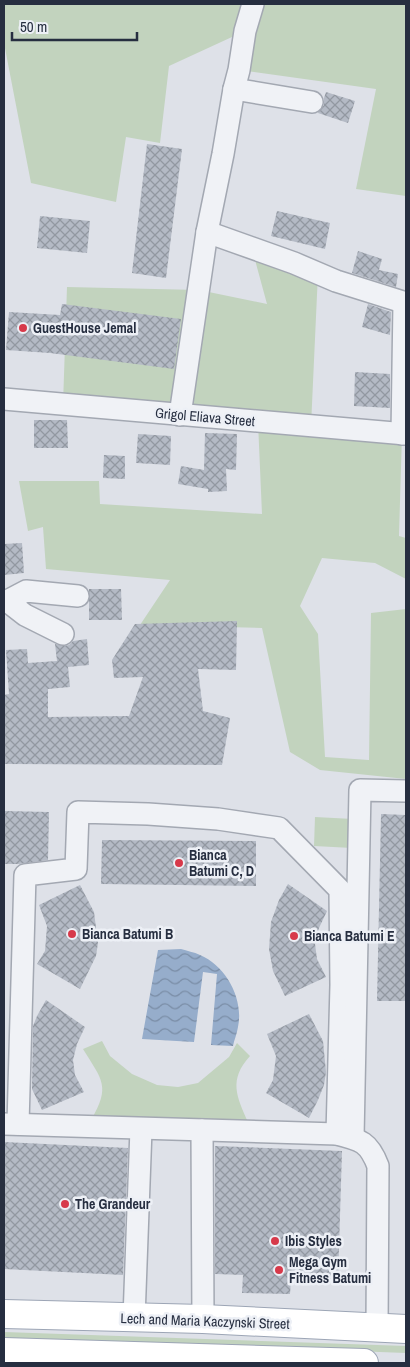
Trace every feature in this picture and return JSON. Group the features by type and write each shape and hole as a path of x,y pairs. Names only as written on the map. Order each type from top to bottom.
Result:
{"main road":[{"name":"Lech and Maria Kaczynski Street","path":"4,1314 406,1329"},
{"path":"4,1352 72,1359 364,1363"}],"street":[{"path":"180,415 207,232 245,31 253,4"},
{"path":"234,89 312,102"},
{"path":"207,232 294,263 336,281 405,303 404,434"},
{"name":"Grigol Eliava Street","path":"4,399 404,434"},
{"path":"63,634 25,615 5,601 26,591 78,596"},
{"path":"345,1136 360,790 406,791"},
{"path":"345,1136 340,890 279,828 218,819 78,812 76,869 25,875 11,1124 345,1136 360,1140 373,1152 378,1166 377,1328"},
{"path":"134,1318 141,1129"},
{"path":"202,1130 203,1320"}],"green space":[{"path":"4,4 406,4 406,196 356,189 376,89 239,70 245,31 169,66 160,143 126,137 116,202 31,183 4,43"},
{"path":"252,249 318,273 311,426 402,434 399,536 406,538 406,579 375,563 322,558 300,606 318,634 325,757 369,760 371,613 406,609 406,779 320,770 290,752 262,628 140,625 170,580 46,569 43,527 28,531 19,481 99,481 100,504 262,514 258,422 63,404 67,287 199,290 267,304"},
{"path":"315,817 353,819 352,848 314,846"},
{"path":"102,1041 110,1056 132,1074 157,1085 178,1087 198,1083 229,1057 237,1043 250,1056 243,1065 237,1081 238,1096 248,1122 91,1120 101,1099 102,1083 83,1049"},
{"path":"4,1332 406,1346 406,1353 4,1338"}],"water":[{"path":"181,949 198,954 209,960 218,967 231,985 238,1005 239,1016 238,1030 233,1046 211,1045 217,974 203,972 194,1042 142,1039 158,950"}],"building":[{"path":"326,92 355,101 348,123 318,113 324,105"},
{"path":"147,144 182,149 166,278 132,273"},
{"path":"277,211 330,223 325,249 271,236"},
{"path":"40,216 90,221 87,253 37,248"},
{"path":"358,251 382,259 379,270 398,274 396,287 352,273"},
{"path":"62,304 181,319 174,369 50,353 6,350 9,312 60,315"},
{"path":"368,304 391,312 390,335 362,327"},
{"path":"355,372 390,374 390,408 354,406"},
{"path":"34,420 67,420 68,448 34,448"},
{"path":"205,433 237,434 236,470 226,469 227,491 208,492 208,489 178,484 181,466 204,470"},
{"path":"138,434 171,436 170,465 136,463"},
{"path":"104,455 125,456 125,479 103,478"},
{"path":"22,543 24,573 4,575 4,544"},
{"path":"89,589 121,589 122,620 89,620"},
{"path":"237,621 236,670 198,669 203,711 230,718 222,765 4,764 4,695 9,694 6,650 27,649 28,663 57,661 55,644 64,646 69,645 73,641 87,639 89,665 68,667 70,687 48,689 48,717 129,716 143,677 114,678 112,660 135,624"},
{"path":"4,811 49,812 48,860 4,864"},
{"path":"381,814 406,815 406,1001 377,1001"},
{"name":"Bianca Batumi C, D","path":"102,840 256,841 256,886 101,884"},
{"name":"Bianca Batumi E","path":"288,884 327,911 319,928 315,944 317,959 326,977 285,996 273,971 269,949 271,922 279,900"},
{"name":"Bianca Batumi B","path":"80,885 94,912 98,943 96,956 80,989 37,964 45,951 47,926 39,905"},
{"path":"46,1000 85,1027 77,1044 73,1060 75,1075 84,1092 42,1110 32,1089 33,1026"},
{"path":"309,1014 323,1041 326,1072 324,1085 309,1118 266,1093 273,1080 276,1056 267,1034"},
{"path":"4,1142 128,1148 123,1275 4,1269"},
{"name":"Ibis Styles","path":"215,1146 342,1151 338,1281 291,1279 290,1294 242,1293 243,1275 215,1274"}],"place":[{"name":"GuestHouse Jemal","path":"23,328"},
{"name":"Bianca Batumi C, D","path":"179,863"},
{"name":"Bianca Batumi B","path":"72,934"},
{"name":"Bianca Batumi E","path":"294,936"},
{"name":"The Grandeur","path":"65,1204"},
{"name":"Ibis Styles","path":"275,1241"},
{"name":"Mega Gym Fitness Batumi","path":"279,1270"}]}
